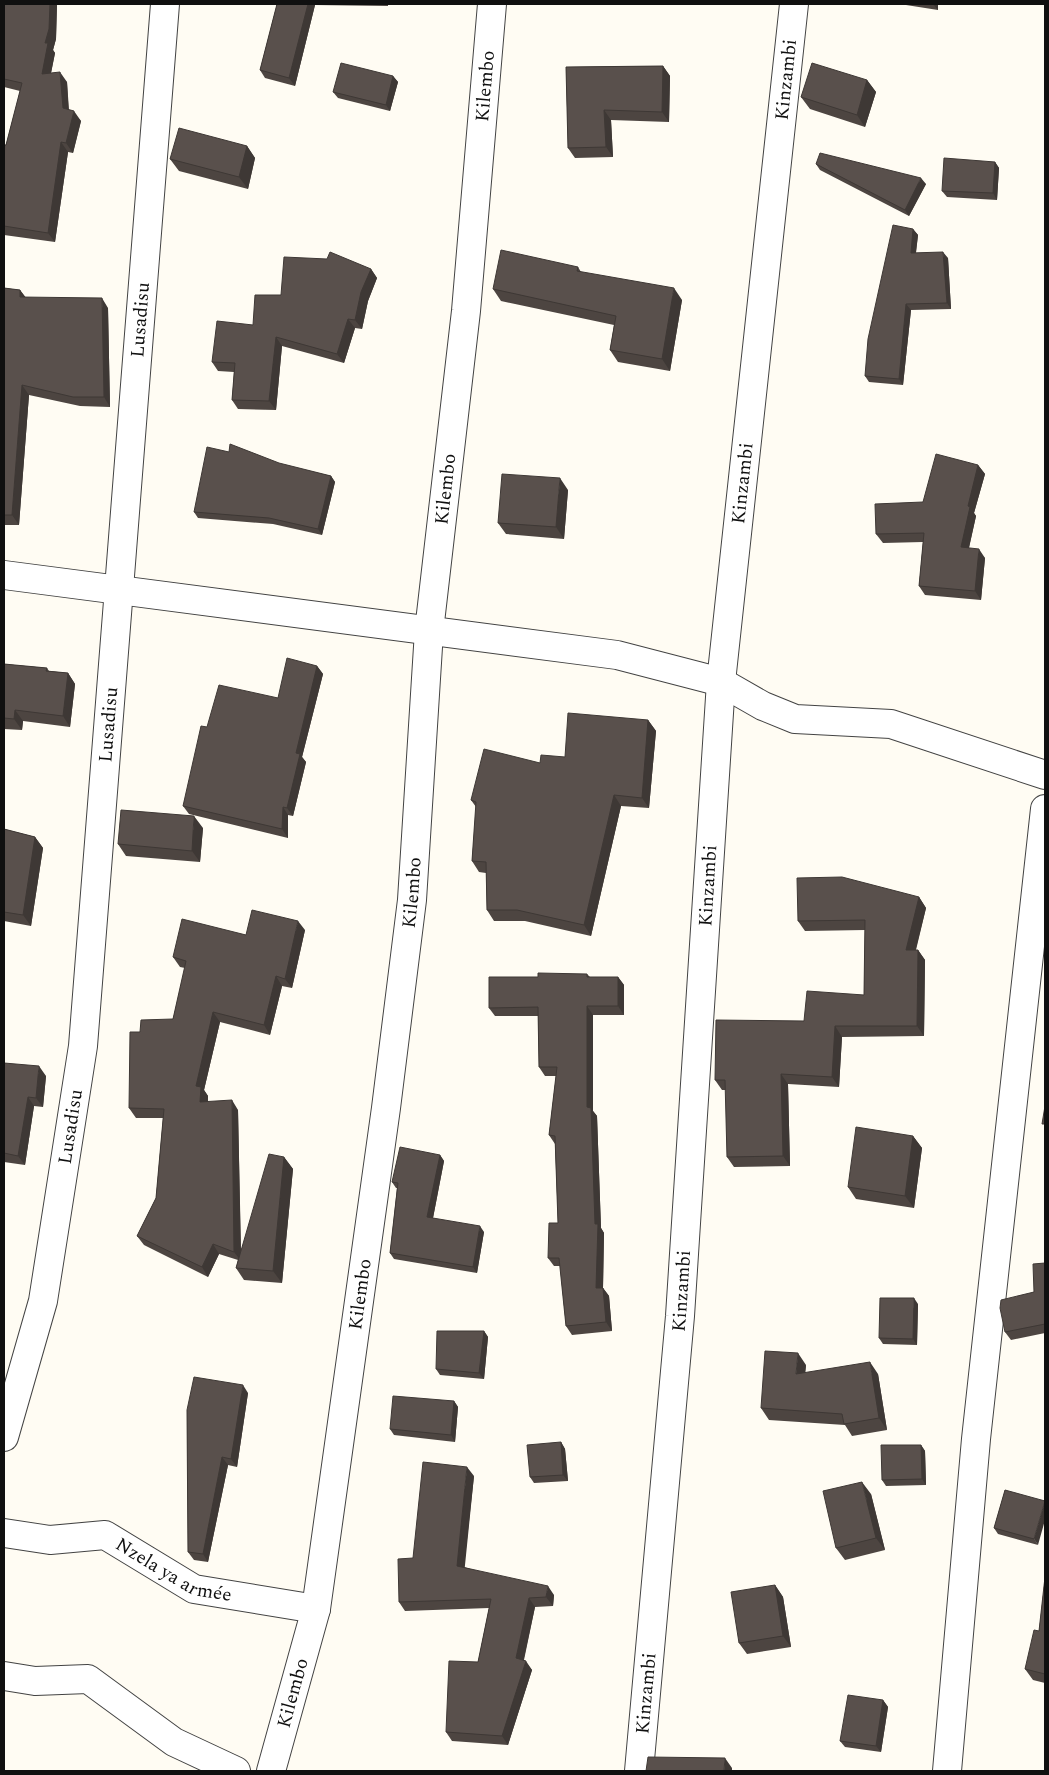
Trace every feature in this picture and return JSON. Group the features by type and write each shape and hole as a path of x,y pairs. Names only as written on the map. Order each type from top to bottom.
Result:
{"street":[{"name":"Lusadisu","path":"4,1437 43,1300 83,1046 165,4"},
{"name":"Kilembo","path":"271,1771 316,1609 386,1108 412,900 429,630 466,311 492,4"},
{"name":"Kinzambi","path":"639,1771 680,1316 721,682 794,4"},
{"path":"4,575 617,655 721,682 763,706 795,719 891,724 1045,775"},
{"path":"947,1771 976,1439 1045,809"},
{"name":"Nzela ya armée","path":"4,1533 50,1540 105,1535 194,1588 316,1609"},
{"path":"4,1676 35,1681 88,1679 174,1742 236,1771"}],"building":[{"path":"4,4 50,4 49,29 45,43 48,43 42,74 60,72 63,108 74,111 66,143 61,142 48,233 4,226 4,145 6,145 22,83 4,79"},
{"path":"277,4 308,4 289,78 260,70"},
{"path":"341,63 393,76 386,105 333,92"},
{"path":"812,63 867,80 857,115 801,97"},
{"path":"663,66 662,112 604,110 606,147 568,148 566,67"},
{"path":"179,128 247,146 239,177 170,159"},
{"path":"820,153 921,178 905,210 816,164"},
{"path":"944,158 995,162 993,193 942,191"},
{"path":"893,225 913,229 911,253 943,252 947,303 906,304 899,379 865,376 868,339"},
{"path":"501,250 578,267 577,271 674,288 662,359 610,350 616,316 493,289"},
{"path":"330,252 371,269 361,292 355,320 348,319 337,354 276,337 269,401 232,400 235,363 212,362 217,321 253,325 255,295 281,295 284,257 327,259"},
{"path":"4,288 20,290 20,297 102,298 104,397 73,397 22,385 12,515 4,515"},
{"path":"230,444 279,463 331,476 318,529 269,518 194,512 207,447 229,452"},
{"path":"936,454 978,465 961,547 979,549 975,591 919,586 924,533 876,534 875,504 923,502"},
{"path":"502,474 560,478 556,527 498,523"},
{"path":"287,658 317,666 296,753 300,754 287,808 283,807 282,829 183,806 201,726 207,727 219,685 278,698"},
{"path":"4,664 47,668 46,671 68,673 63,716 15,710 14,719 4,718"},
{"path":"568,713 648,720 642,798 614,795 584,925 517,910 487,910 486,862 472,861 476,802 471,800 484,749 540,763 541,755 565,757"},
{"path":"121,810 194,816 192,851 118,844"},
{"path":"4,829 35,837 23,915 4,912"},
{"path":"842,877 919,897 906,950 918,950 917,1026 835,1026 832,1077 781,1074 783,1156 727,1157 725,1080 715,1080 716,1020 804,1021 807,991 864,995 865,920 798,921 797,878"},
{"path":"252,910 298,921 285,979 276,976 264,1025 213,1012 196,1086 201,1087 200,1102 232,1100 234,1252 213,1244 202,1267 137,1236 156,1198 164,1109 129,1108 130,1032 140,1032 141,1020 173,1019 186,961 173,957 182,919 246,935"},
{"path":"538,973 587,974 587,977 618,977 618,1006 587,1006 587,1107 591,1108 595,1224 598,1224 596,1288 603,1288 606,1322 566,1326 559,1258 548,1258 549,1223 558,1223 555,1136 549,1135 557,1067 539,1067 538,1007 489,1008 489,977 538,977"},
{"path":"4,1063 39,1066 36,1098 28,1097 18,1156 4,1153"},
{"path":"1045,1106 1045,1124 1042,1124"},
{"path":"856,1127 913,1136 905,1196 848,1187"},
{"path":"400,1147 440,1155 427,1217 480,1226 473,1267 390,1253 398,1183 392,1182"},
{"path":"269,1154 284,1157 273,1271 236,1268"},
{"path":"1045,1263 1045,1324 1005,1332 1000,1308 1001,1300 1034,1292 1033,1264"},
{"path":"880,1298 914,1298 913,1339 879,1338"},
{"path":"437,1331 484,1331 479,1373 436,1369"},
{"path":"765,1351 798,1353 796,1374 870,1362 879,1418 844,1424 842,1414 761,1408"},
{"path":"194,1377 243,1385 231,1459 222,1457 203,1554 188,1552 187,1410"},
{"path":"393,1396 454,1401 451,1435 390,1429"},
{"path":"561,1442 563,1475 530,1477 527,1445"},
{"path":"881,1445 921,1445 922,1479 882,1480"},
{"path":"423,1462 467,1467 457,1566 548,1586 546,1597 529,1598 516,1658 526,1661 502,1736 446,1732 449,1661 478,1662 491,1599 399,1602 398,1559 413,1558"},
{"path":"862,1482 876,1538 836,1548 823,1491"},
{"path":"1005,1490 1045,1501 1034,1539 994,1528"},
{"path":"1045,1577 1045,1674 1025,1669 1034,1630 1039,1631"},
{"path":"775,1585 783,1636 739,1643 731,1592"},
{"path":"848,1695 883,1700 876,1746 840,1741"},
{"path":"648,1757 725,1758 724,1771 646,1771"}]}
